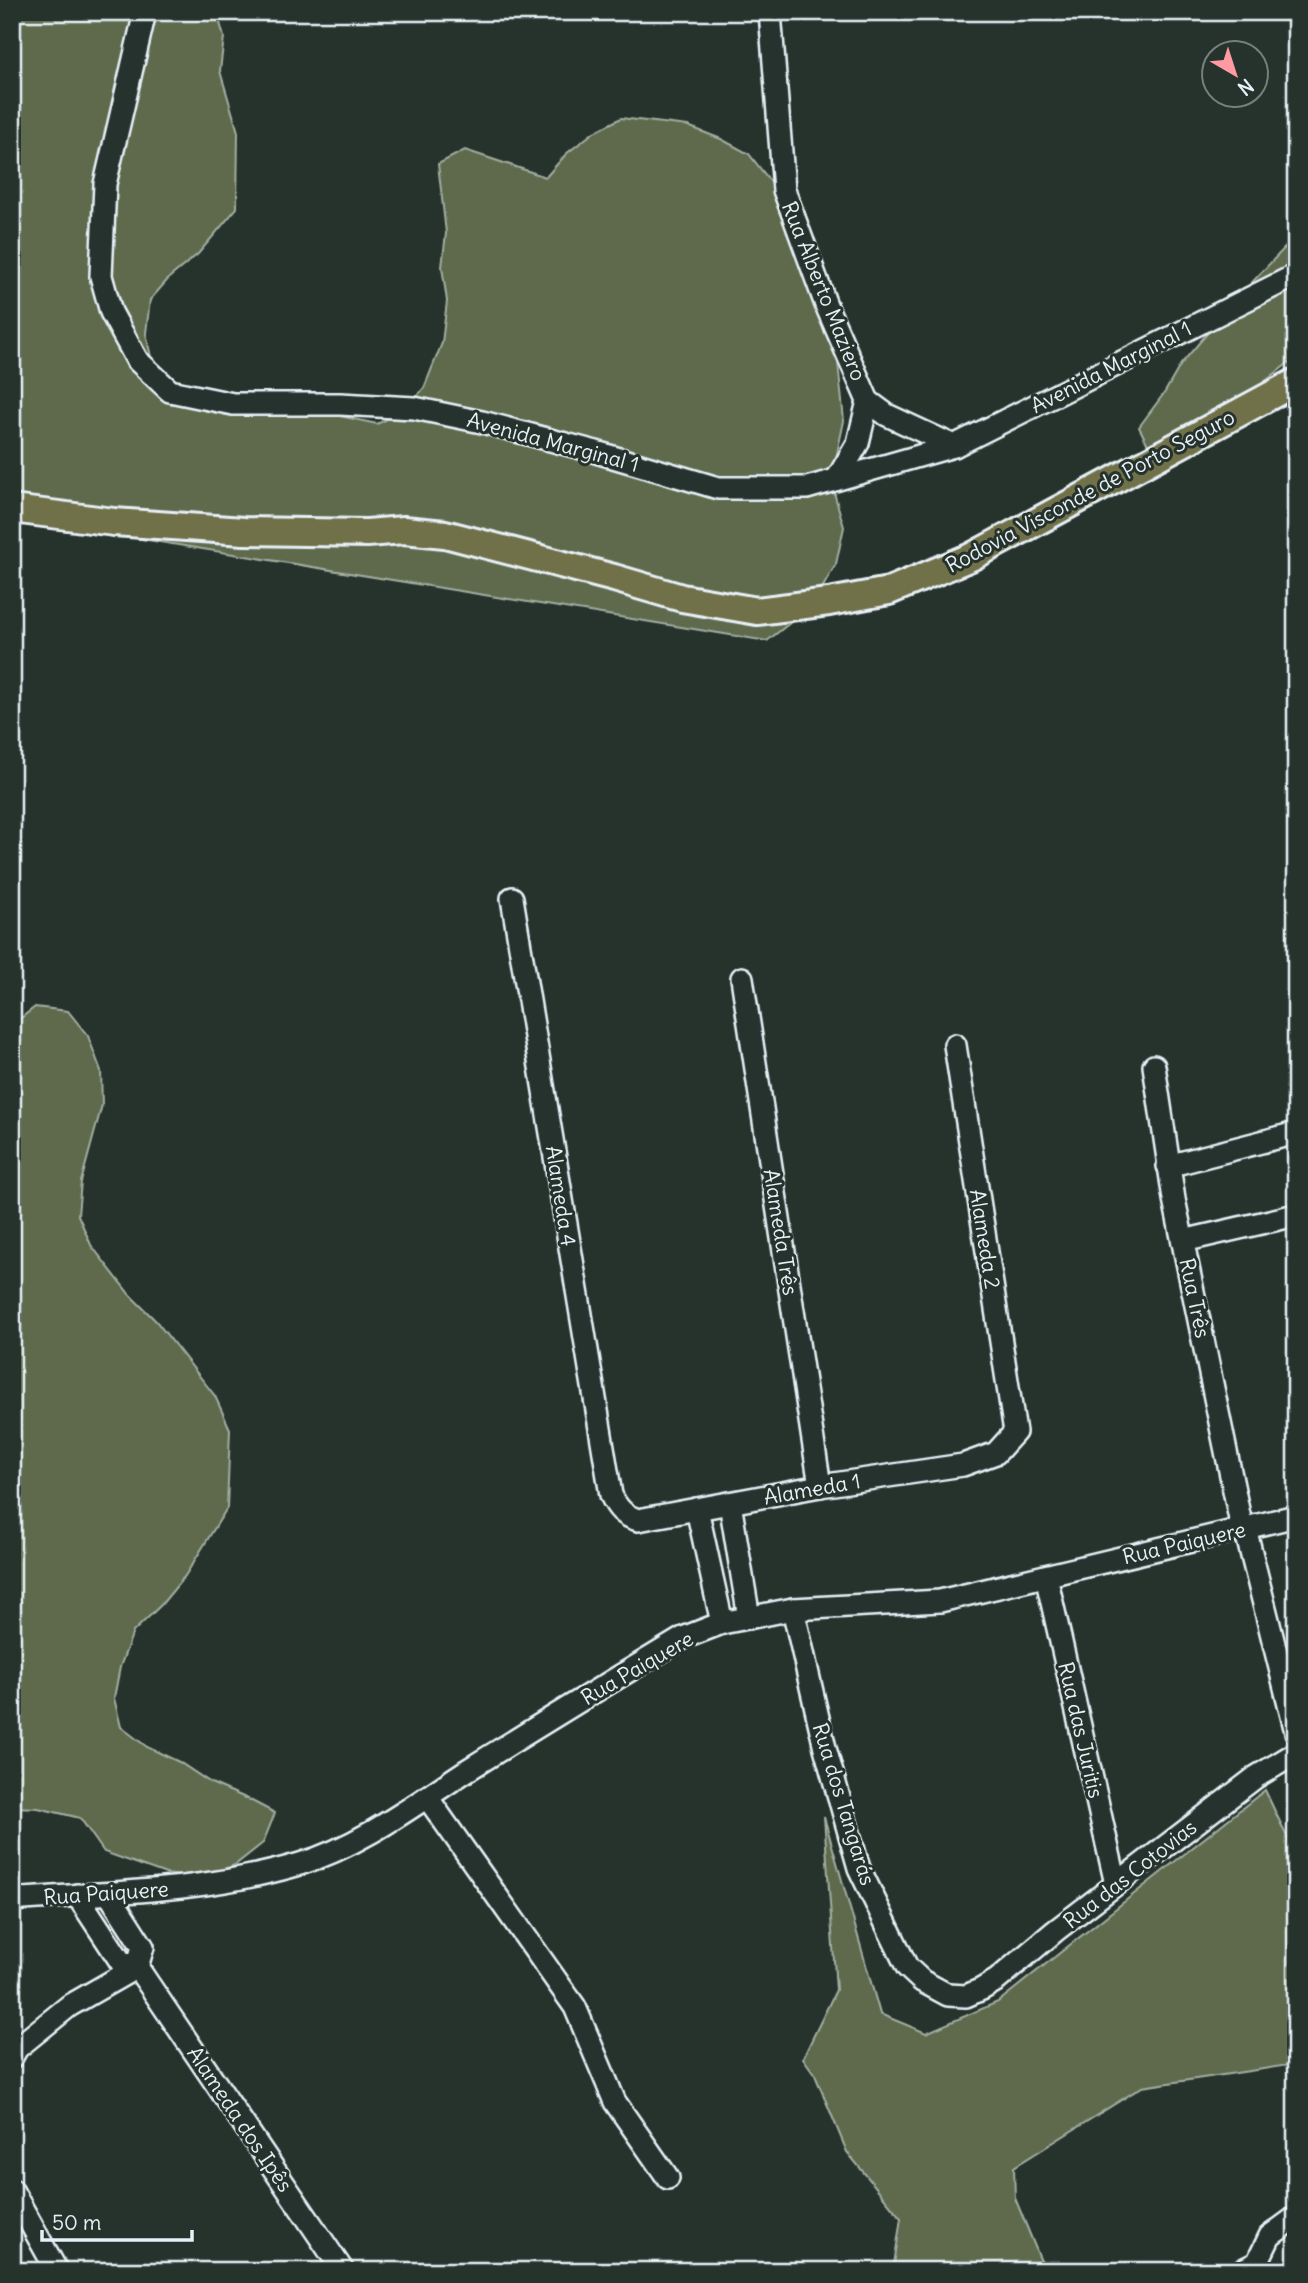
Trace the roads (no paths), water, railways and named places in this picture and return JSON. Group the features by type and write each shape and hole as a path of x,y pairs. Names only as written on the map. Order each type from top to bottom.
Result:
{"main road":[{"name":"Rodovia Visconde de Porto Seguro","path":"12,509 114,522 244,531 367,533 404,530 445,534 682,598 757,611 889,591 971,557 1296,382"}],"street":[{"name":"Avenida Marginal 1","path":"145,12 105,184 101,276 111,312 137,360 170,391 233,404 340,404 414,408 482,422 718,488 807,488 954,446 1296,275"},
{"name":"Rua Alberto Maziero","path":"770,12 784,190 826,305 868,401 858,443 837,479"},
{"path":"868,401 887,415 954,446"},
{"name":"Alameda 4","path":"512,898 611,1495"},
{"name":"Alameda Três","path":"742,978 820,1486"},
{"name":"Alameda 2","path":"955,1045 1016,1432"},
{"name":"Rua Três","path":"1154,1066 1168,1166 1244,1529 1296,1732"},
{"path":"1168,1166 1296,1133"},
{"path":"1183,1241 1296,1215"},
{"name":"Alameda 1","path":"611,1495 616,1507 630,1518 638,1520 820,1486 963,1465 996,1452 1016,1432"},
{"path":"730,1503 749,1618"},
{"path":"697,1509 722,1623"},
{"name":"Rua Paiquere","path":"12,1900 153,1892 234,1881 303,1863 349,1843 683,1638 722,1623 793,1609 940,1601 1296,1516"},
{"name":"Rua das Juritis","path":"1046,1576 1116,1884"},
{"name":"Rua dos Tangarás","path":"793,1609 825,1748 859,1868 907,1967 934,1989 948,1995 966,1996"},
{"name":"Rua das Cotovias","path":"966,1996 997,1980 1116,1884 1256,1777 1296,1753"},
{"path":"426,1797 575,2007 615,2102 667,2178"},
{"path":"12,2057 18,2048 69,2006 137,1968 143,1947 109,1894"},
{"name":"Alameda dos Ipês","path":"77,1895 121,1962 137,1968 344,2271"},
{"path":"12,2190 57,2271"},
{"path":"1254,2268 1270,2236 1296,2217"}]}
